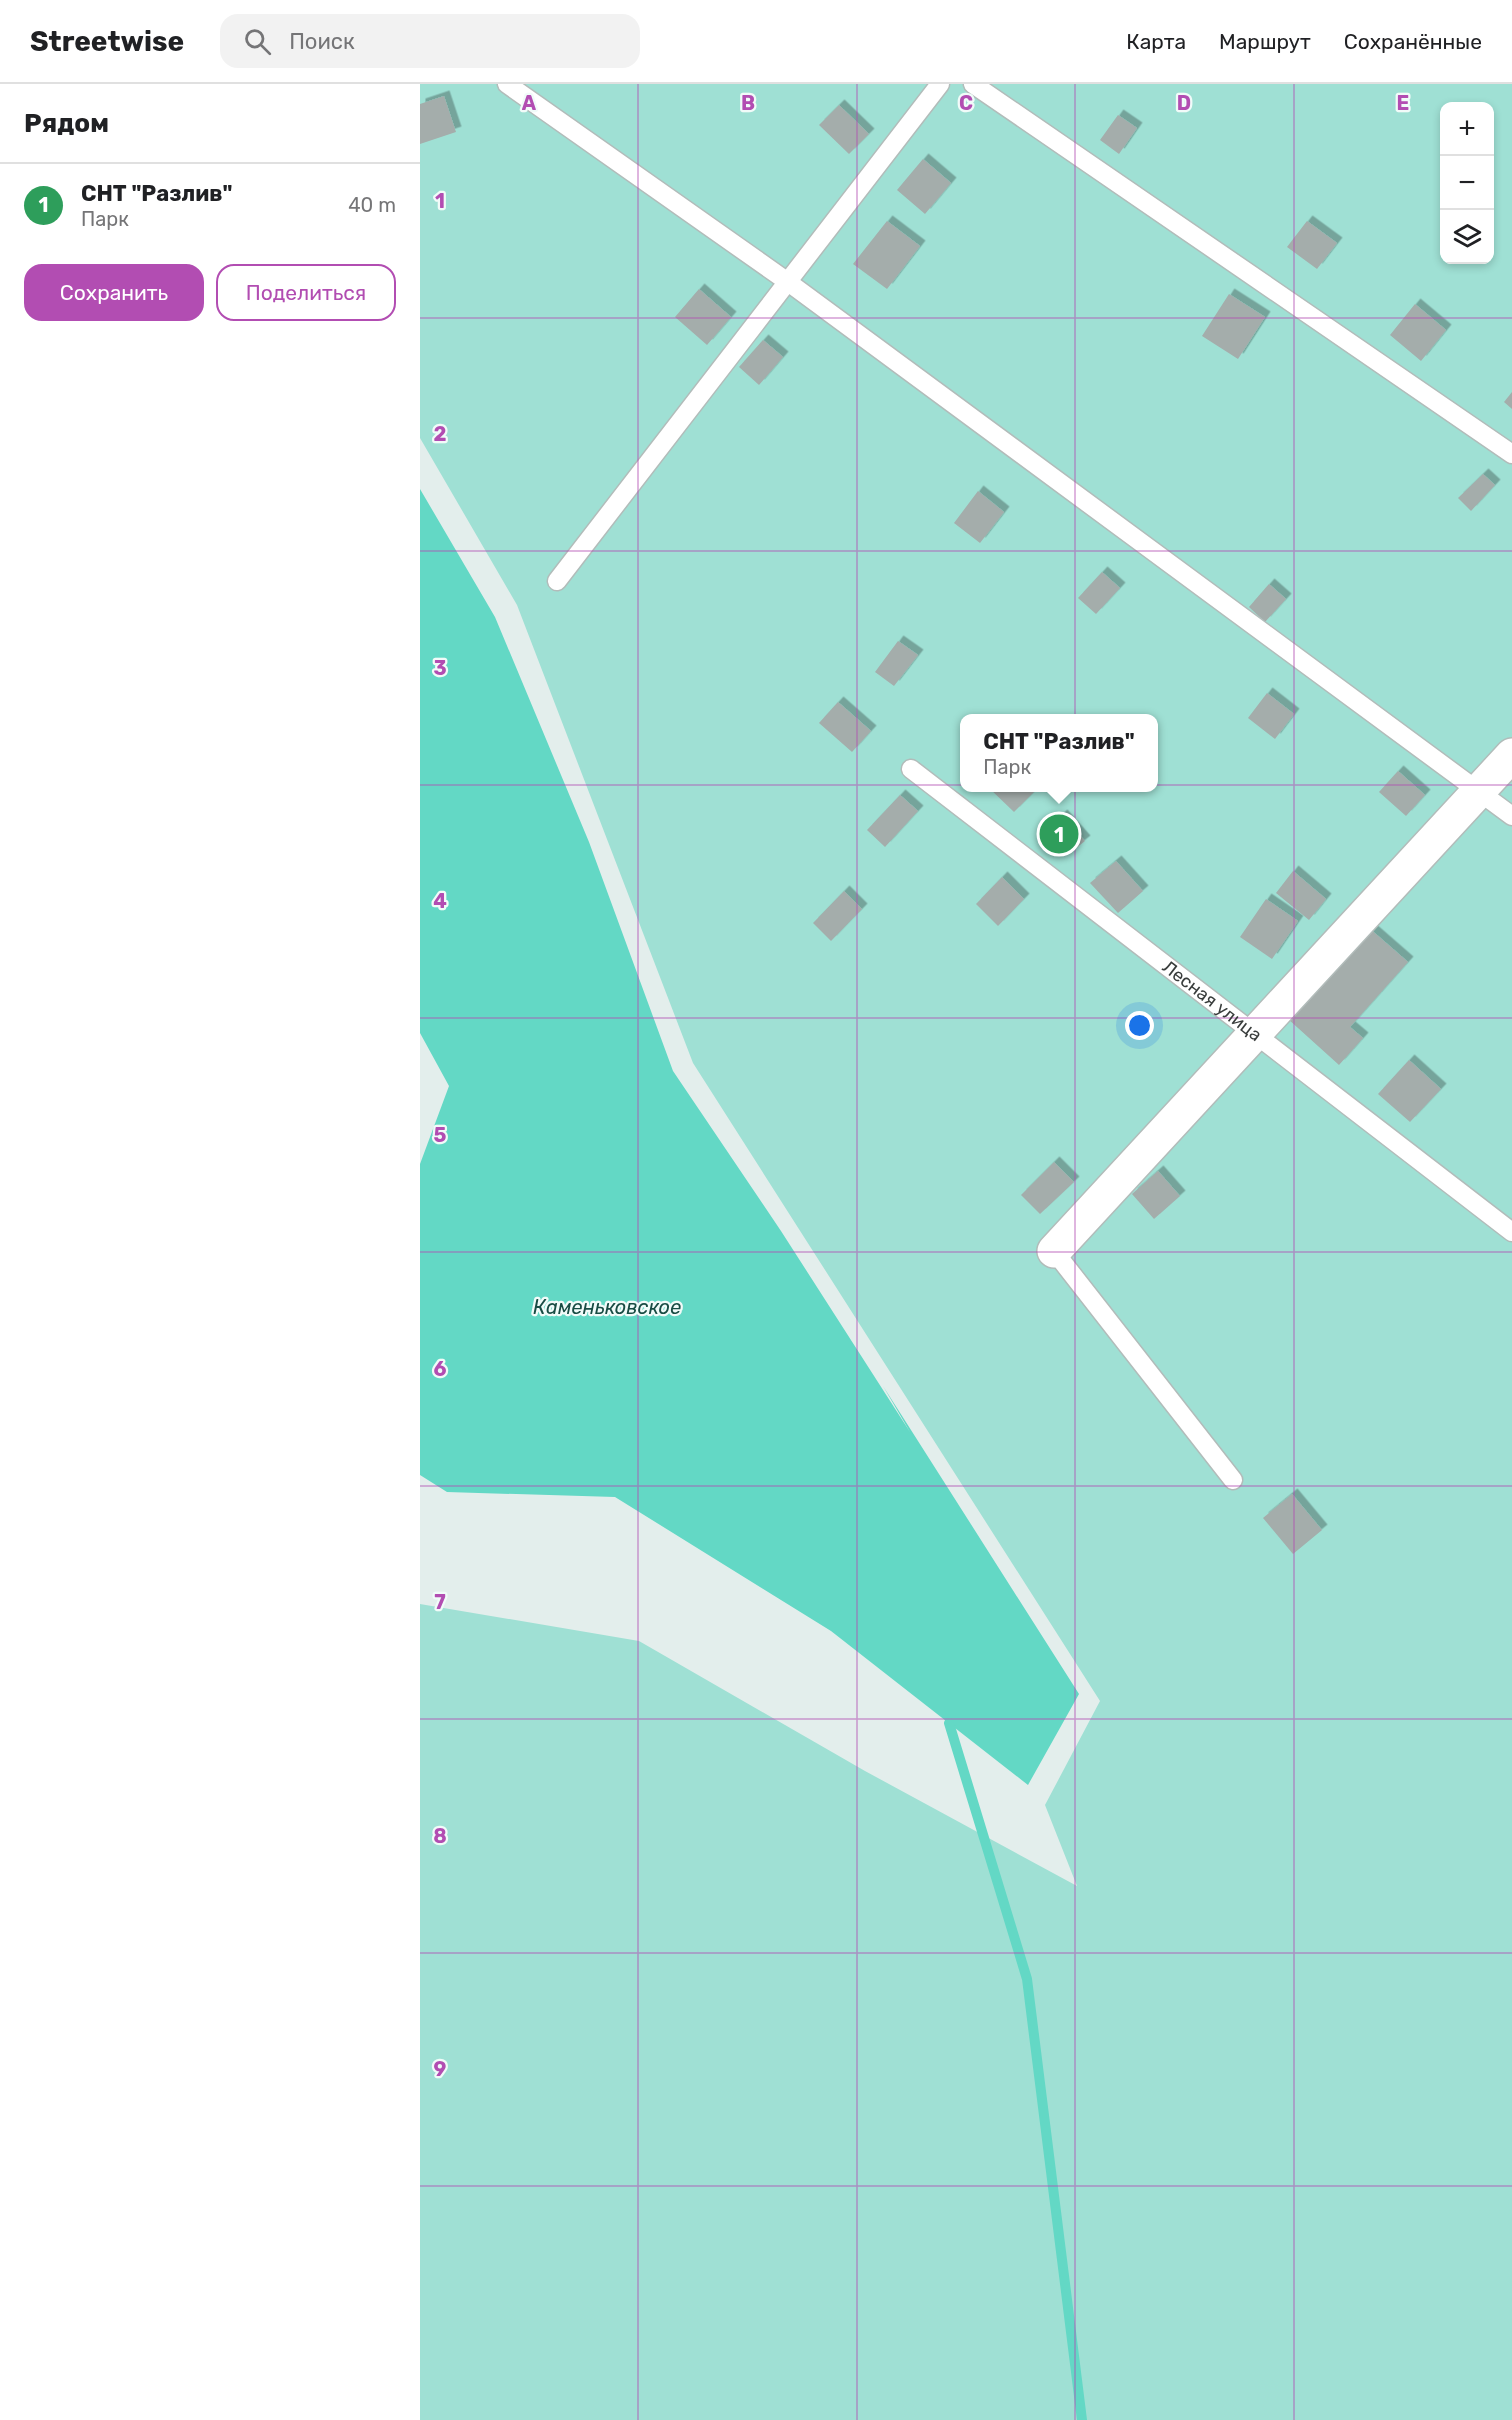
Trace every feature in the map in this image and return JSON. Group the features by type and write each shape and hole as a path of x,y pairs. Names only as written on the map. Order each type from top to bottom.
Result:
{"street":[{"path":"1054,1251 1512,755"}],"lane":[{"path":"507,84 788,282 1512,816"},
{"path":"557,582 940,84"},
{"path":"972,84 1512,454"},
{"name":"Лесная улица","path":"911,769 1252,1034 1512,1232"},
{"path":"1054,1251 1233,1480"}],"shaded area":[{"path":"420,84 1512,84 1512,2420 420,2420 420,1604 639,1641 865,1771 1077,1886 1045,1805 1100,1701 693,1063 517,605 420,438"}],"water":[{"name":"Каменьковское","path":"420,489 495,617 589,842 673,1071 781,1231 910,1432 883,1386 1079,1694 1028,1785 831,1631 615,1497 447,1492 420,1475 420,1164 449,1086 420,1033"}],"building":[{"path":"444,96 456,132 420,144 420,104"},
{"path":"839,105 869,134 849,154 819,125"},
{"path":"1118,115 1137,128 1119,154 1100,140"},
{"path":"923,159 951,183 925,214 897,190"},
{"path":"887,221 920,246 887,289 853,264"},
{"path":"1307,221 1337,243 1317,269 1287,247"},
{"path":"699,289 731,317 707,345 675,317"},
{"path":"1229,294 1265,317 1238,359 1202,336"},
{"path":"1415,304 1446,330 1421,361 1390,335"},
{"path":"763,340 783,357 759,385 739,367"},
{"path":"1512,392 1512,409 1504,402"},
{"path":"1483,474 1495,485 1471,511 1458,498"},
{"path":"978,491 1004,512 980,543 954,523"},
{"path":"1102,572 1120,588 1096,614 1078,598"},
{"path":"1269,584 1286,599 1265,622 1249,607"},
{"path":"898,641 918,655 894,686 875,672"},
{"path":"1267,693 1294,714 1275,739 1248,718"},
{"path":"838,702 871,731 852,752 819,723"},
{"path":"1398,771 1425,795 1406,816 1379,792"},
{"path":"993,792 1034,792 1014,812"},
{"path":"900,795 918,811 885,847 867,830"},
{"path":"1062,815 1085,841 1070,853 1048,827"},
{"path":"1116,861 1143,891 1118,913 1090,883"},
{"path":"1293,871 1326,899 1309,920 1276,893"},
{"path":"1002,877 1024,899 998,926 976,904"},
{"path":"844,891 862,909 831,941 813,923"},
{"path":"1266,899 1298,921 1272,959 1240,937"},
{"path":"1369,928 1408,962 1350,1027 1363,1038 1339,1065 1288,1019"},
{"path":"1409,1060 1441,1089 1410,1122 1378,1094"},
{"path":"1054,1162 1074,1182 1040,1214 1021,1195"},
{"path":"1158,1171 1180,1196 1154,1219 1132,1194"},
{"path":"1292,1494 1322,1530 1293,1554 1263,1518"}],"waterway":[{"path":"949,1723 1027,1979 1082,2420"}],"place":[{"name":"СНТ \"Разлив\"","path":"1059,834"}]}
